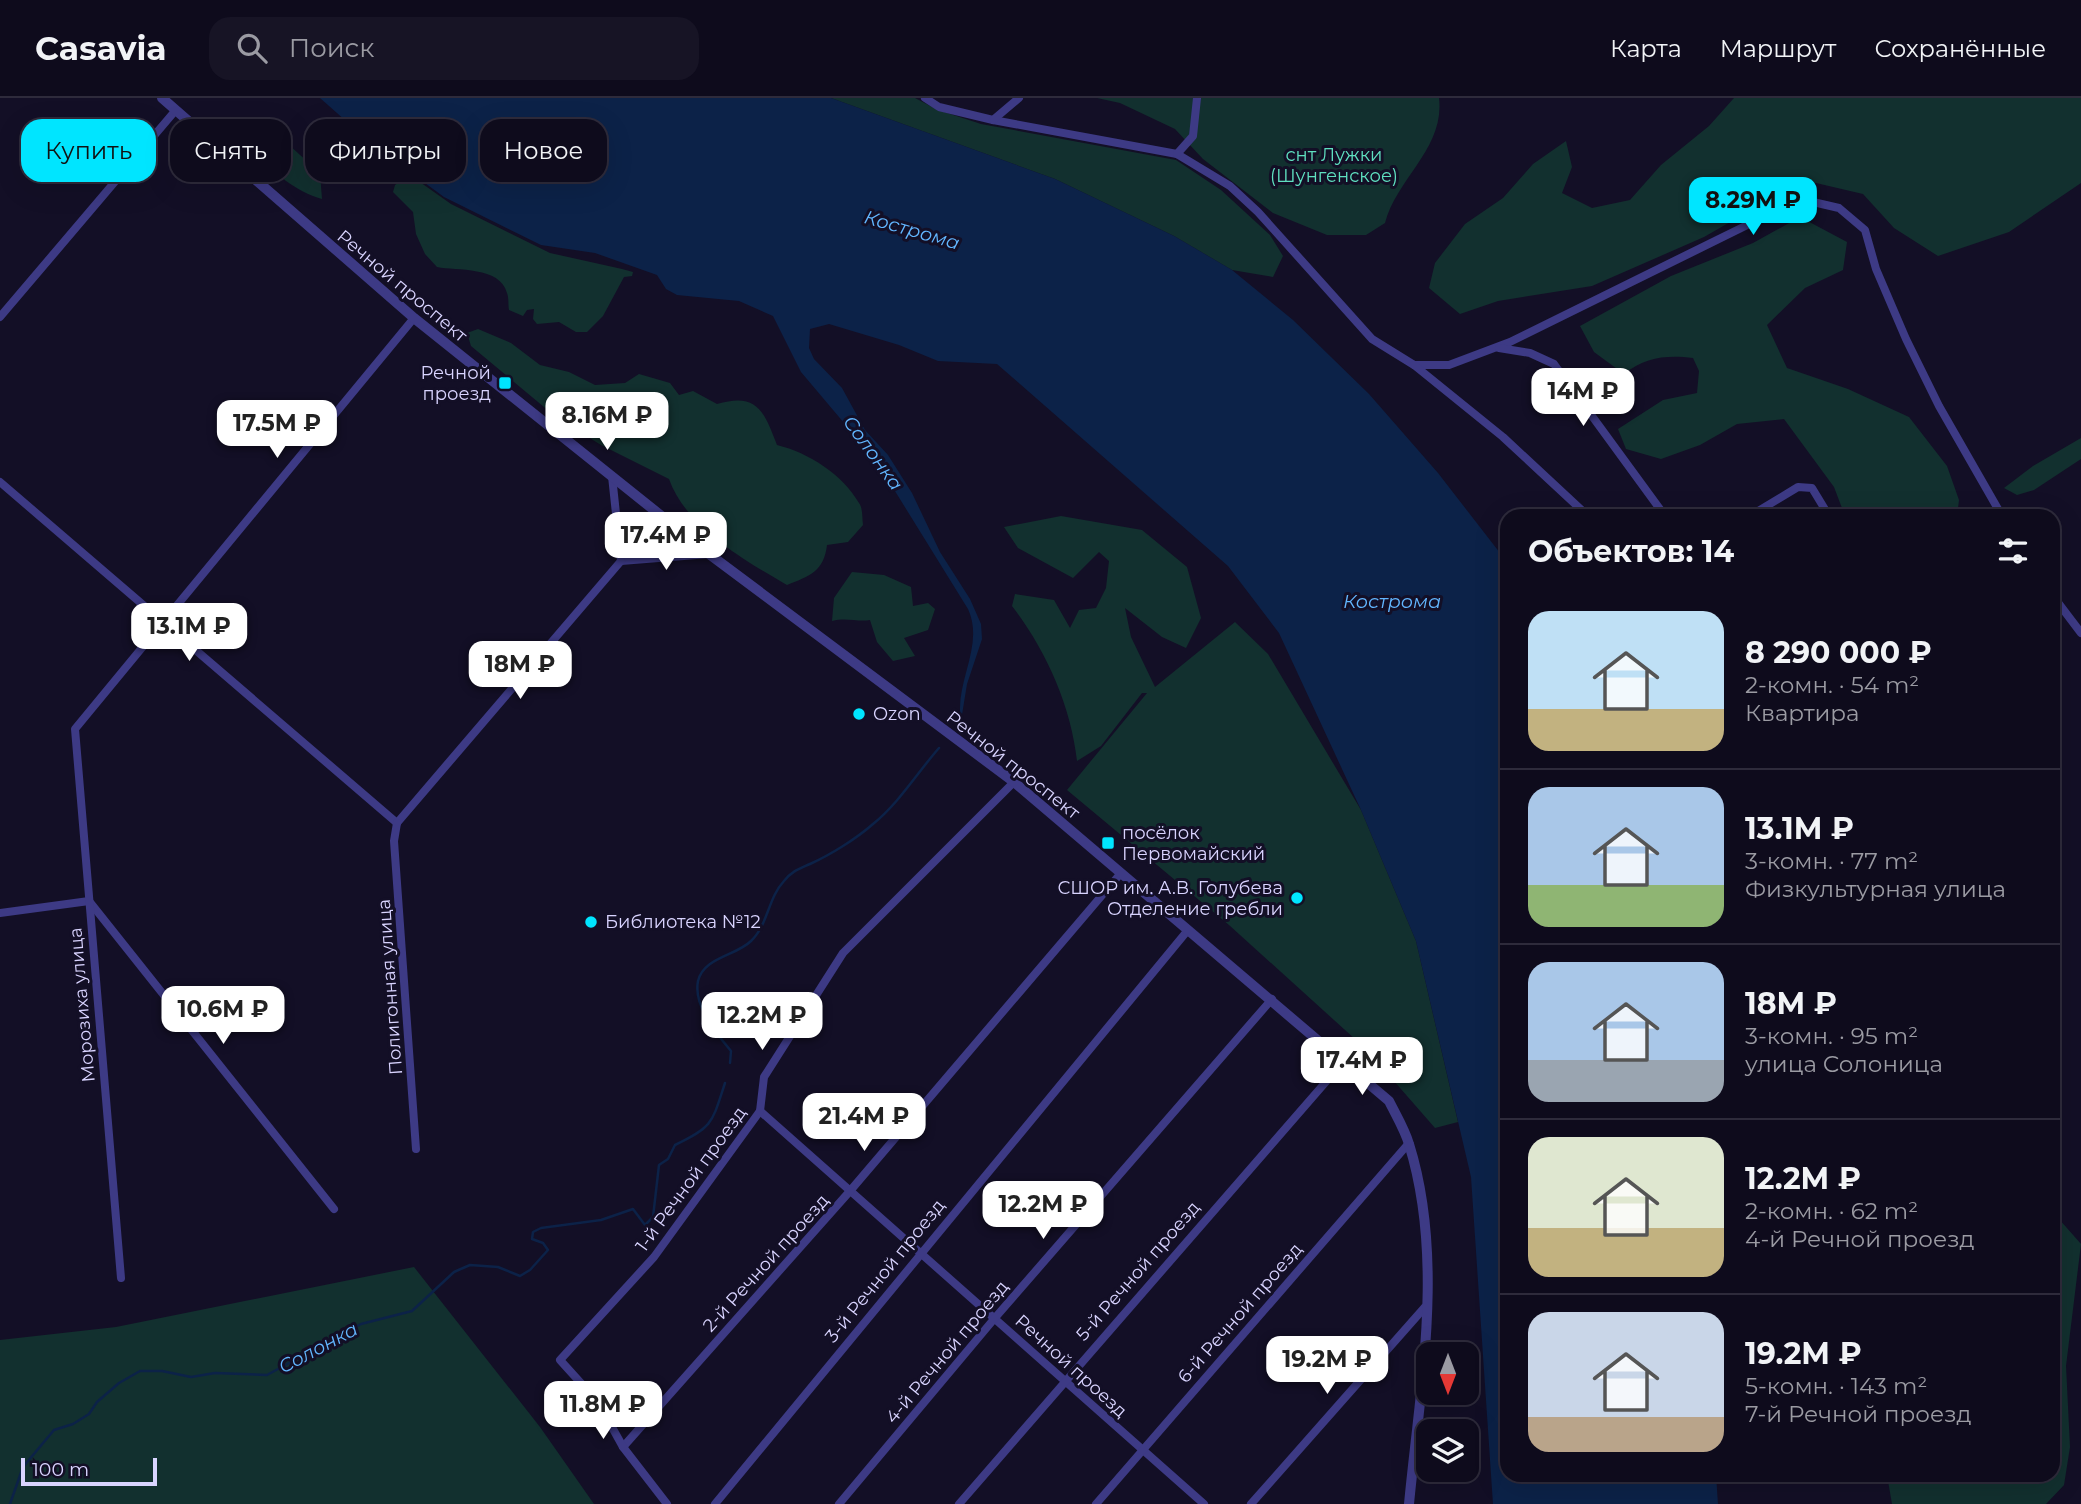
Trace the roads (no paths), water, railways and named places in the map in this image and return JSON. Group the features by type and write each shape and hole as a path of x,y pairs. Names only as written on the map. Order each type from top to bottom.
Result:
{"street":[{"name":"Речной проспект","path":"162,98 414,318 709,554 1014,782 1389,1101 1409,1143 1422,1201 1426,1251 1425,1307 1409,1504"},
{"path":"925,98 939,107 993,120 1177,154 1230,186 1258,212 1373,339 1414,365 1503,437 1580,509"},
{"path":"993,120 1018,98"},
{"path":"1177,154 1193,136 1197,98"},
{"path":"0,317 175,111"},
{"path":"1414,365 1450,365 1496,347 1800,200 1839,208 1865,230 1876,270 1906,339 1939,406 1998,509"},
{"path":"162,621 414,318"},
{"path":"1496,347 1530,353 1554,364 1660,509"},
{"path":"612,476 621,561"},
{"path":"0,482 397,823 621,561 709,554"},
{"path":"1762,509 1798,487 1812,488 1825,509"},
{"path":"2060,606 2081,634"},
{"name":"Морозиха улица","path":"121,1278 75,729 162,621"},
{"name":"1-й Речной проезд","path":"623,1447 598,1402 560,1360 654,1257 760,1111 764,1077 843,953 1014,782"},
{"name":"Полигонная улица","path":"397,823 394,841 416,1149"},
{"name":"2-й Речной проезд","path":"623,1447 850,1192 1121,873"},
{"path":"0,912 89,901 334,1209"},
{"name":"3-й Речной проезд","path":"715,1504 1188,930"},
{"name":"4-й Речной проезд","path":"839,1504 994,1319 1272,999"},
{"name":"5-й Речной проезд","path":"959,1504 1063,1380 1344,1061"},
{"name":"Речной проезд","path":"760,1111 1204,1504"},
{"name":"6-й Речной проезд","path":"1096,1504 1409,1143"},
{"path":"1251,1504 1425,1307"},
{"path":"623,1447 667,1504"}],"water":[{"name":"Кострома","path":"320,98 831,98 1055,179 1174,236 1232,270 1293,320 1369,394 1438,473 1500,553 1500,1482 1716,1482 1718,1504 1493,1504 1471,1177 1416,941 1361,810 1279,633 1228,566 997,364 938,361 899,345 829,324 810,329 809,348 814,359 842,388 865,430 888,455 912,493 940,552 970,599 981,624 982,639 967,684 961,721 962,692 973,637 968,609 877,462 801,372 773,316 739,301 677,295 666,289 657,275 595,253 541,245 444,197 424,182 466,182 466,119 344,119"}],"waterway":[{"name":"Солонка","path":"730,1063 731,1051 707,1019 699,1000 697,990 701,973 713,962 751,941 757,935 774,895 787,878 843,846 873,824 900,797 939,748"},
{"name":"Солонка","path":"10,1504 23,1467 54,1430 73,1424 89,1414 97,1402 119,1383 140,1371 162,1371 191,1377 215,1373 267,1375 361,1324 412,1311 454,1272 470,1265 498,1267 520,1276 530,1270 548,1250 543,1243 532,1239 533,1232 541,1228 601,1220 633,1209 645,1225 653,1217 659,1165 668,1159 675,1145 697,1133 709,1122 725,1083"}],"place":[{"name":"Речной проезд","path":"505,383"},
{"name":"Ozon","path":"859,714"},
{"name":"посёлок Первомайский","path":"1108,843"},
{"name":"СШОР им. А.В. Голубева Отделение гребли","path":"1297,898"},
{"name":"Библиотека №12","path":"591,922"}],"park label":[{"name":"снт Лужки (Шунгенское)","path":"1334,165"}]}
